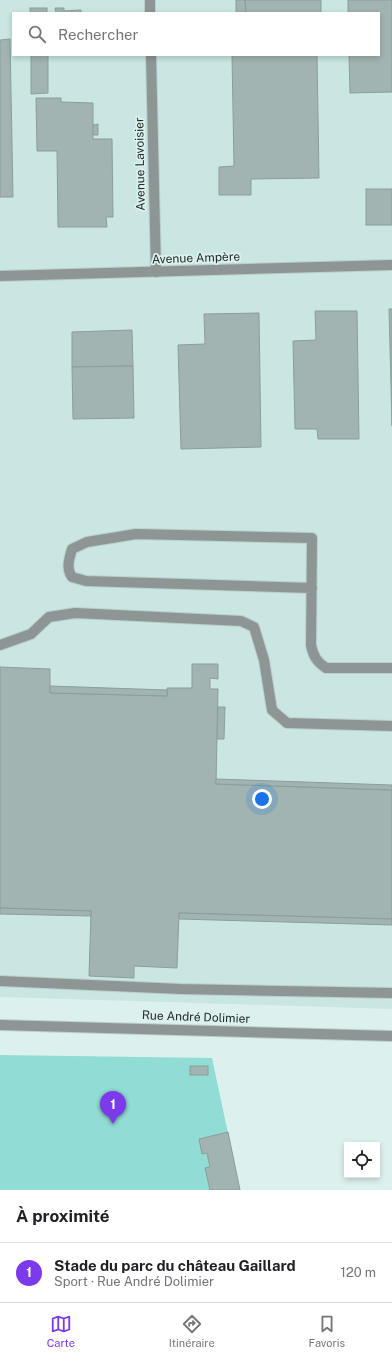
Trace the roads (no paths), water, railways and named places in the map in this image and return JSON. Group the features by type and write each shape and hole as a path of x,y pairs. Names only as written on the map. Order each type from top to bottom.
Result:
{"street":[{"path":"150,0 150,12"},
{"name":"Avenue Lavoisier","path":"151,56 156,272"},
{"name":"Avenue Ampère","path":"0,276 392,265"},
{"path":"312,588 86,580 72,577 69,573 68,559 72,549 87,542 136,534 312,538 312,588 311,645 313,656 326,668 392,668"},
{"path":"0,645 31,634 49,617 75,613 241,621 254,627 264,660 272,710 287,722 392,726"},
{"path":"0,981 181,989 392,993"},
{"name":"Rue André Dolimier","path":"0,1025 392,1036"}],"place":[{"name":"Stade du parc du château Gaillard","path":"113,1124"}]}
